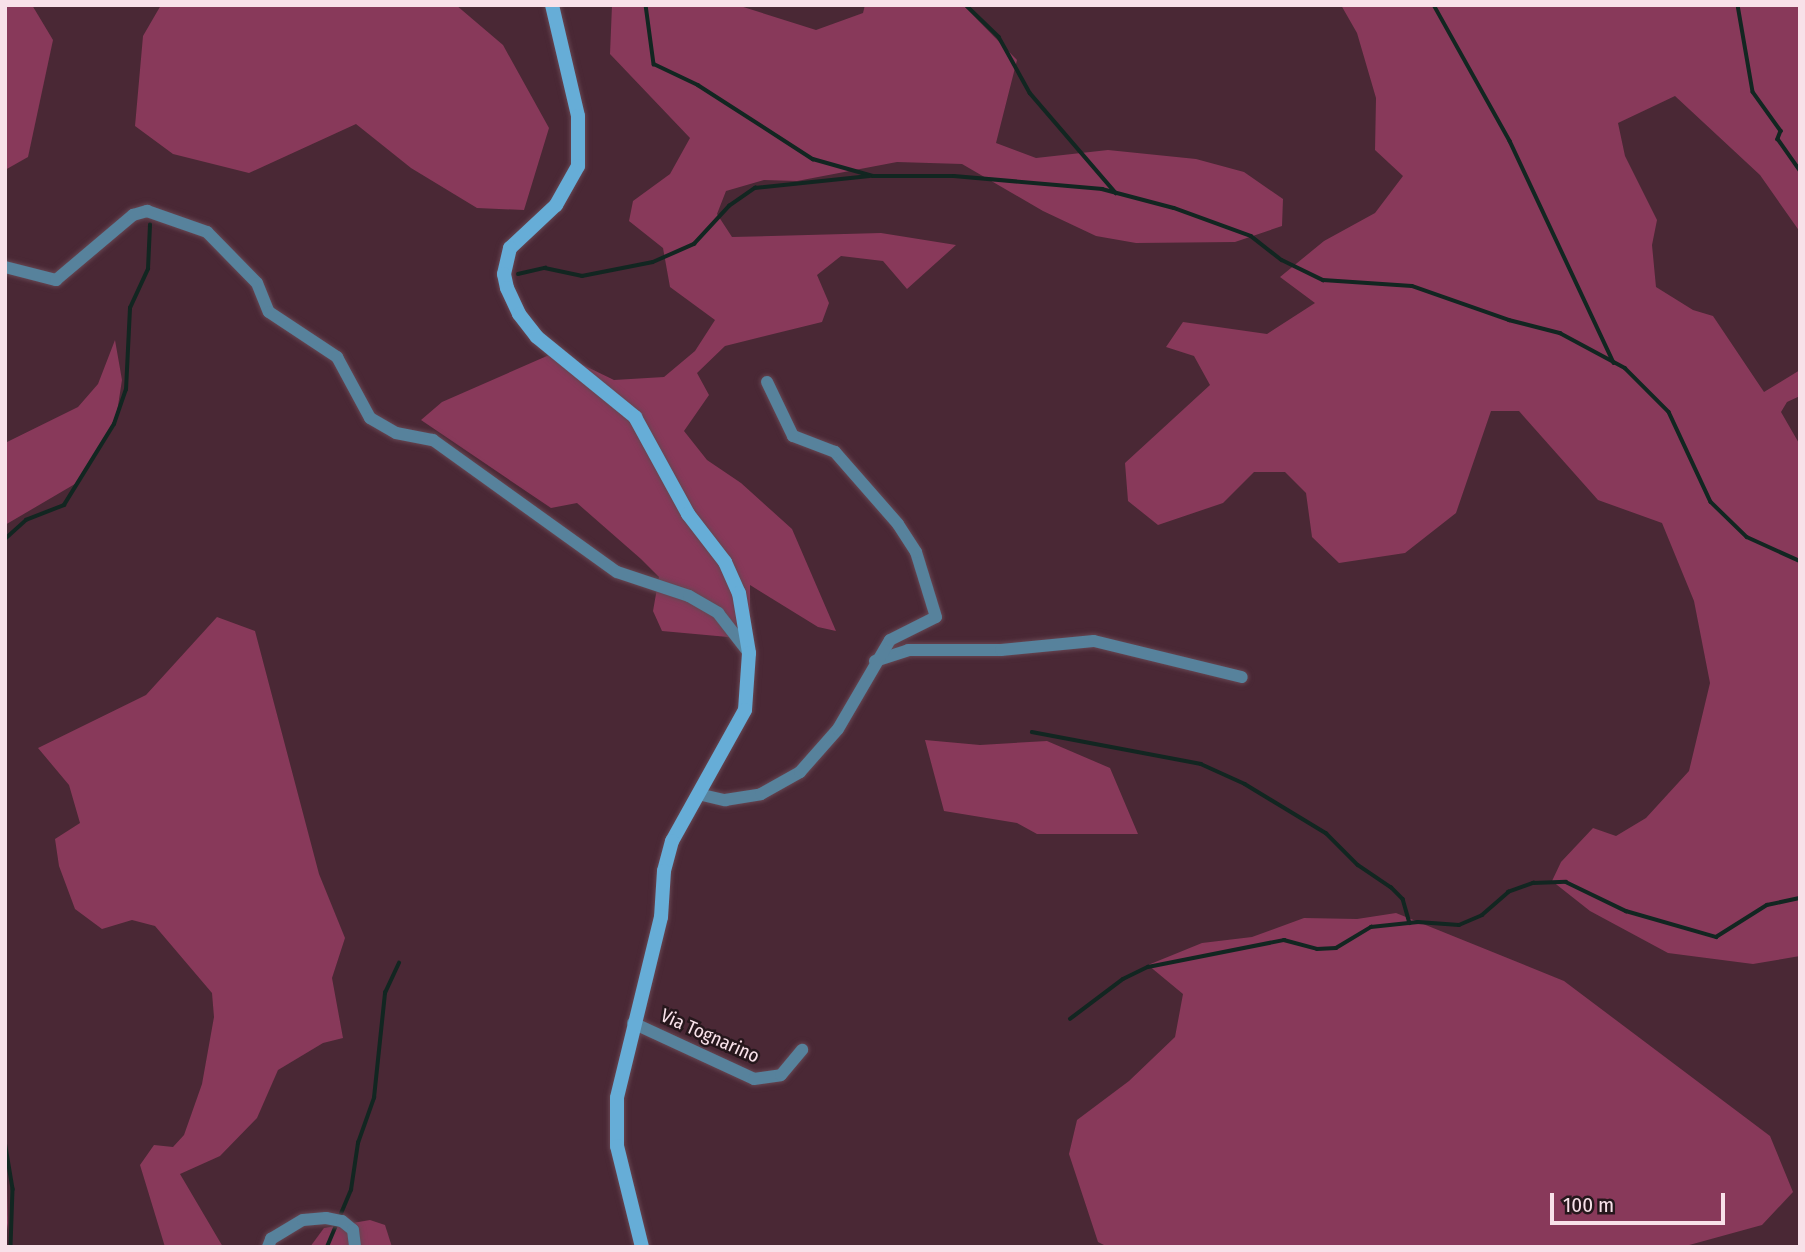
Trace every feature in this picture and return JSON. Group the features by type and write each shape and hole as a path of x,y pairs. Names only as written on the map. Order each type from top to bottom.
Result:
{"street":[{"path":"552,5 578,116 579,154 570,187 510,248 504,274 507,288 537,337 635,417 688,514 725,562 739,593 749,653 745,710 672,841 664,871 661,917 633,1023 617,1098 617,1146 642,1247"},
{"path":"5,267 56,280 133,215 147,211 206,232 257,283 269,312 337,357 370,418 396,433 433,440 617,572 689,596 719,612 749,653"},
{"path":"698,794 725,800 761,794 800,772 838,729 875,661 890,640 936,617 916,552 835,452 793,436 767,382"},
{"path":"875,661 908,650 1001,650 1094,641 1242,677"},
{"name":"Via Tognarino","path":"633,1023 754,1079 781,1075 802,1051"},
{"path":"268,1247 271,1239 303,1220 326,1218 342,1221 353,1230 355,1247"}],"shaded area":[{"path":"5,5 32,5 53,40 28,157 5,170"},
{"path":"161,5 456,5 503,45 549,128 524,210 477,208 411,168 356,124 249,173 173,154 135,126 143,36"},
{"path":"612,5 737,5 816,30 863,13 865,5 963,5 1017,60 996,143 1036,158 1108,150 1196,159 1244,172 1283,199 1282,226 1235,242 1136,243 1096,236 1043,211 962,164 897,162 797,181 764,180 726,191 717,214 732,237 881,233 956,245 907,289 883,261 841,256 817,275 829,303 822,322 725,346 697,373 709,395 684,431 707,460 741,483 792,529 836,631 818,627 750,585 750,639 662,631 653,611 659,577 641,559 577,503 551,508 421,420 442,402 556,352 614,380 664,377 695,351 715,320 670,287 663,248 629,221 633,201 670,174 690,138 610,54"},
{"path":"1341,5 1800,5 1800,232 1760,175 1675,96 1618,123 1625,156 1657,220 1652,245 1656,287 1693,310 1713,316 1764,392 1800,370 1800,396 1787,402 1781,412 1800,445 1800,956 1753,964 1668,953 1590,911 1552,881 1561,862 1593,828 1616,836 1646,818 1689,771 1710,683 1694,601 1662,523 1598,500 1519,411 1491,411 1456,513 1405,553 1339,563 1312,537 1306,493 1285,472 1254,472 1223,503 1158,525 1128,501 1125,463 1210,385 1194,356 1166,347 1183,322 1267,334 1315,303 1280,277 1324,241 1375,213 1403,176 1375,150 1376,98 1357,33"},
{"path":"115,340 122,380 115,425 80,481 5,525 5,443 78,407 98,384"},
{"path":"217,617 255,631 319,874 345,938 332,978 343,1038 323,1043 278,1070 257,1118 220,1156 180,1174 223,1247 165,1247 140,1165 154,1145 173,1147 184,1135 202,1084 214,1017 212,993 155,926 132,920 102,929 75,909 59,866 55,839 80,823 69,785 38,748 146,695"},
{"path":"925,740 980,745 1047,741 1110,768 1138,834 1037,834 1017,823 944,811"},
{"path":"1396,913 1564,981 1770,1136 1793,1192 1762,1225 1682,1247 1108,1247 1098,1242 1069,1154 1077,1120 1129,1081 1175,1037 1183,994 1148,965 1202,943 1252,937 1304,918 1357,919"},
{"path":"5,1100 8,1223 5,1245"},
{"path":"370,1220 385,1225 392,1247 310,1247 324,1228"}],"waterway":[{"path":"646,5 654,64 698,85 813,159 873,176 954,176 1102,189 1174,208 1251,236 1282,260 1323,280 1412,286 1509,320 1560,333 1625,368 1669,412 1711,502 1747,537 1800,561"},
{"path":"966,5 999,37 1030,93 1116,193"},
{"path":"1434,5 1510,141 1614,363"},
{"path":"1738,5 1753,92 1781,131 1778,139 1800,170"},
{"path":"518,274 545,268 582,276 653,262 694,244 729,206 755,188 869,176"},
{"path":"5,539 26,520 64,505 114,424 126,390 130,308 148,269 150,225"},
{"path":"1032,732 1201,764 1245,784 1326,833 1358,865 1391,887 1403,899 1410,923"},
{"path":"1070,1019 1123,979 1148,967 1284,940 1317,949 1336,948 1371,927 1418,922 1459,925 1482,915 1508,892 1533,883 1566,882 1626,911 1716,937 1767,905 1800,898"},
{"path":"327,1247 351,1190 358,1143 374,1098 385,993 399,963"},
{"path":"5,1141 13,1189 11,1247"}]}
